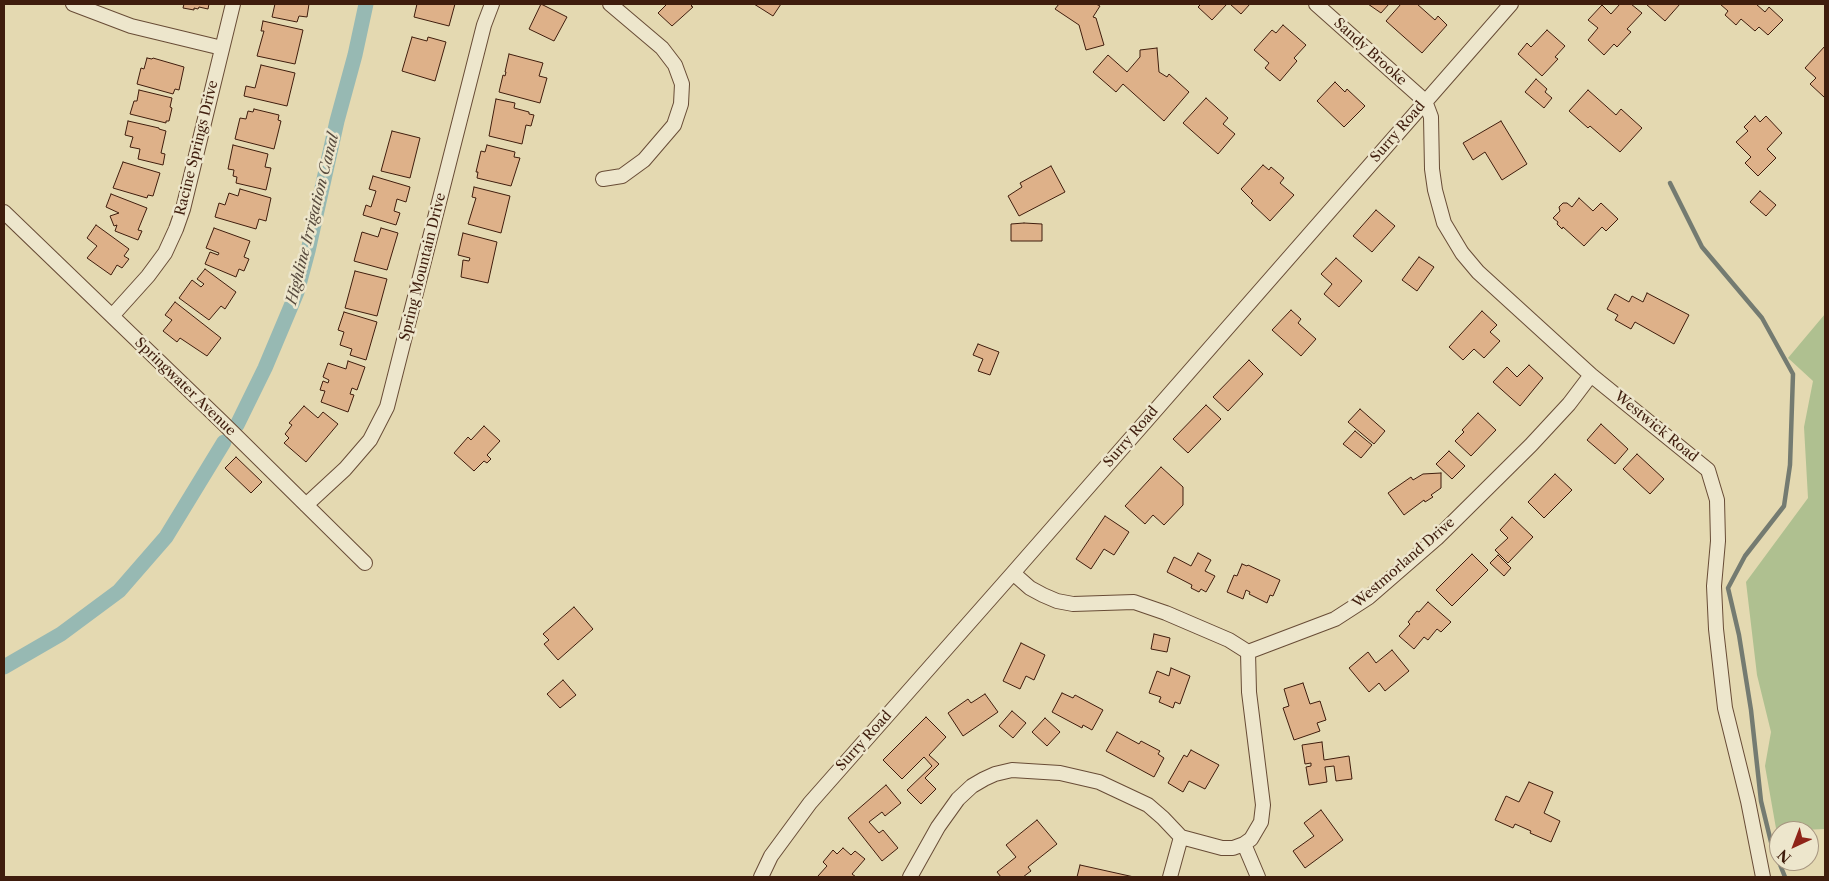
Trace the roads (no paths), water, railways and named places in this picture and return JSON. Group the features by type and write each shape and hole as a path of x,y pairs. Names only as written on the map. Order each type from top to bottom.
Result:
{"street":[{"path":"73,4 131,26 222,48"},
{"name":"Racine Springs Drive","path":"112,316 148,276 165,253 184,209 233,4"},
{"name":"Spring Mountain Drive","path":"306,505 345,469 370,440 387,407 484,25 492,4"},
{"path":"602,179 622,176 644,160 674,125 681,104 682,84 675,65 662,48 610,4"},
{"name":"Sandy Brooke","path":"1316,4 1425,101"},
{"name":"Surry Road","path":"762,877 772,856 810,802 1511,4"},
{"name":"Westwick Road","path":"1425,101 1431,117 1431,148 1435,190 1444,223 1462,253 1478,272 1591,374 1708,470 1717,500 1718,541 1714,586 1716,629 1725,708 1748,801 1763,877"},
{"name":"Springwater Avenue","path":"4,212 365,563"},
{"name":"Westmorland Drive","path":"1248,652 1317,627 1368,597 1438,538 1569,404 1591,374"},
{"path":"910,877 938,828 958,799 972,786 984,779 1012,770 1060,773 1099,782 1148,805 1181,837 1222,848 1233,848 1252,839 1263,814 1249,692 1248,652 1229,640 1149,606 1134,602 1073,604 1042,595 1030,588 1013,573"},
{"path":"1170,877 1181,837"},
{"path":"1244,844 1258,877"}],"waterway":[{"name":"Highline Irrigation Canal","path":"237,425 265,368 297,292 366,4"},
{"path":"1670,183 1702,247 1762,318 1793,374 1790,465 1784,506 1745,556 1728,588 1739,635 1751,710 1761,801 1771,842 1785,877"},
{"name":"Highline Irrigation Canal","path":"4,667 61,634 119,591 166,537 224,442"}]}
